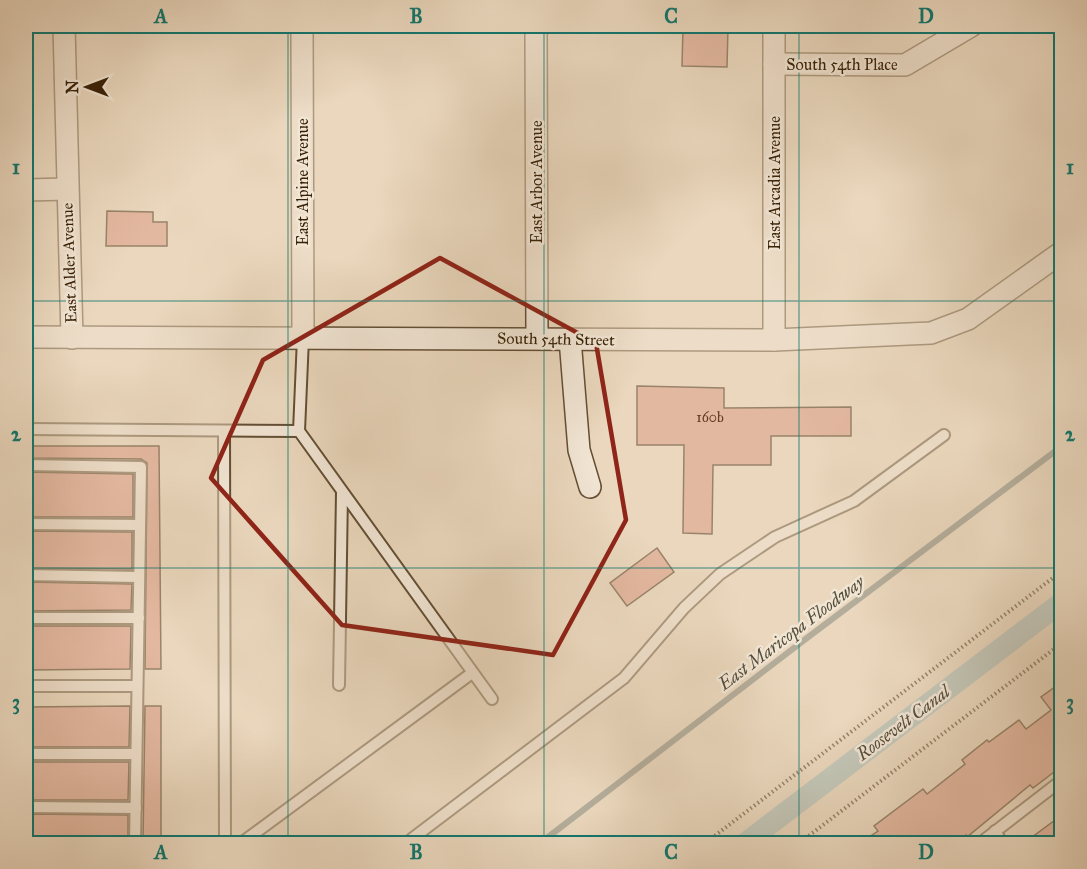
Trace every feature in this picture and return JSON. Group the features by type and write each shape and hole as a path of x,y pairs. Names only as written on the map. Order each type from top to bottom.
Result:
{"street":[{"name":"East Alder Avenue","path":"64,26 72,338"},
{"name":"East Alpine Avenue","path":"302,26 303,338"},
{"name":"East Arbor Avenue","path":"536,26 537,338"},
{"name":"East Arcadia Avenue","path":"774,26 774,340"},
{"name":"South 54th Place","path":"774,64 905,65 971,26"},
{"name":"East Alder Avenue","path":"26,190 67,189"},
{"name":"South 54th Street","path":"26,337 774,340 931,333 968,319 1062,252"},
{"path":"570,339 579,450 590,487"}],"lane":[{"path":"303,338 299,431 492,699"},
{"path":"26,429 299,431"},
{"path":"224,431 225,843"},
{"path":"405,843 624,678 684,608 720,574 775,537 854,501 944,435"},
{"path":"26,465 141,467 135,843"},
{"path":"339,685 342,492"},
{"path":"26,524 140,525"},
{"path":"26,575 139,577"},
{"path":"26,618 138,618"},
{"path":"240,843 472,673"},
{"path":"26,686 138,686"},
{"path":"26,754 136,754"},
{"path":"979,843 1062,780"},
{"path":"26,807 136,808"},
{"path":"995,831 1003,843"}],"path":[{"path":"704,843 1062,571"},
{"path":"798,843 1062,643"}],"highlighted area":[{"path":"440,258 596,343 626,520 553,655 342,625 211,478 263,360"}],"building":[{"path":"683,27 728,28 727,67 682,66"},
{"path":"107,211 153,212 153,222 167,222 167,246 106,246"},
{"path":"637,386 724,388 724,408 851,407 851,436 771,436 771,465 713,465 712,534 683,533 684,445 637,445"},
{"path":"26,446 159,446 161,669 145,669 147,463 141,459 26,458"},
{"path":"26,472 133,474 133,517 26,517"},
{"path":"26,531 132,532 132,569 26,568"},
{"path":"657,548 674,572 627,606 610,583"},
{"path":"26,582 132,584 131,610 26,611"},
{"path":"26,626 131,626 130,669 26,670"},
{"path":"1062,682 1062,766 1033,788 1030,785 967,837 966,835 955,843 860,843 878,831 874,826 923,789 927,794 965,764 962,760 987,740 989,742 1019,720 1026,729 1051,710 1041,697"},
{"path":"130,706 129,747 26,747 26,707"},
{"path":"145,706 161,706 161,843 143,843"},
{"path":"26,762 129,762 128,800 26,800"},
{"path":"26,814 128,815 128,843 26,843"},
{"path":"1062,815 1062,843 1024,843"}],"waterway":[{"name":"East Maricopa Floodway","path":"539,844 1062,446"},
{"name":"Roosevelt Canal","path":"744,844 1062,602"}]}
